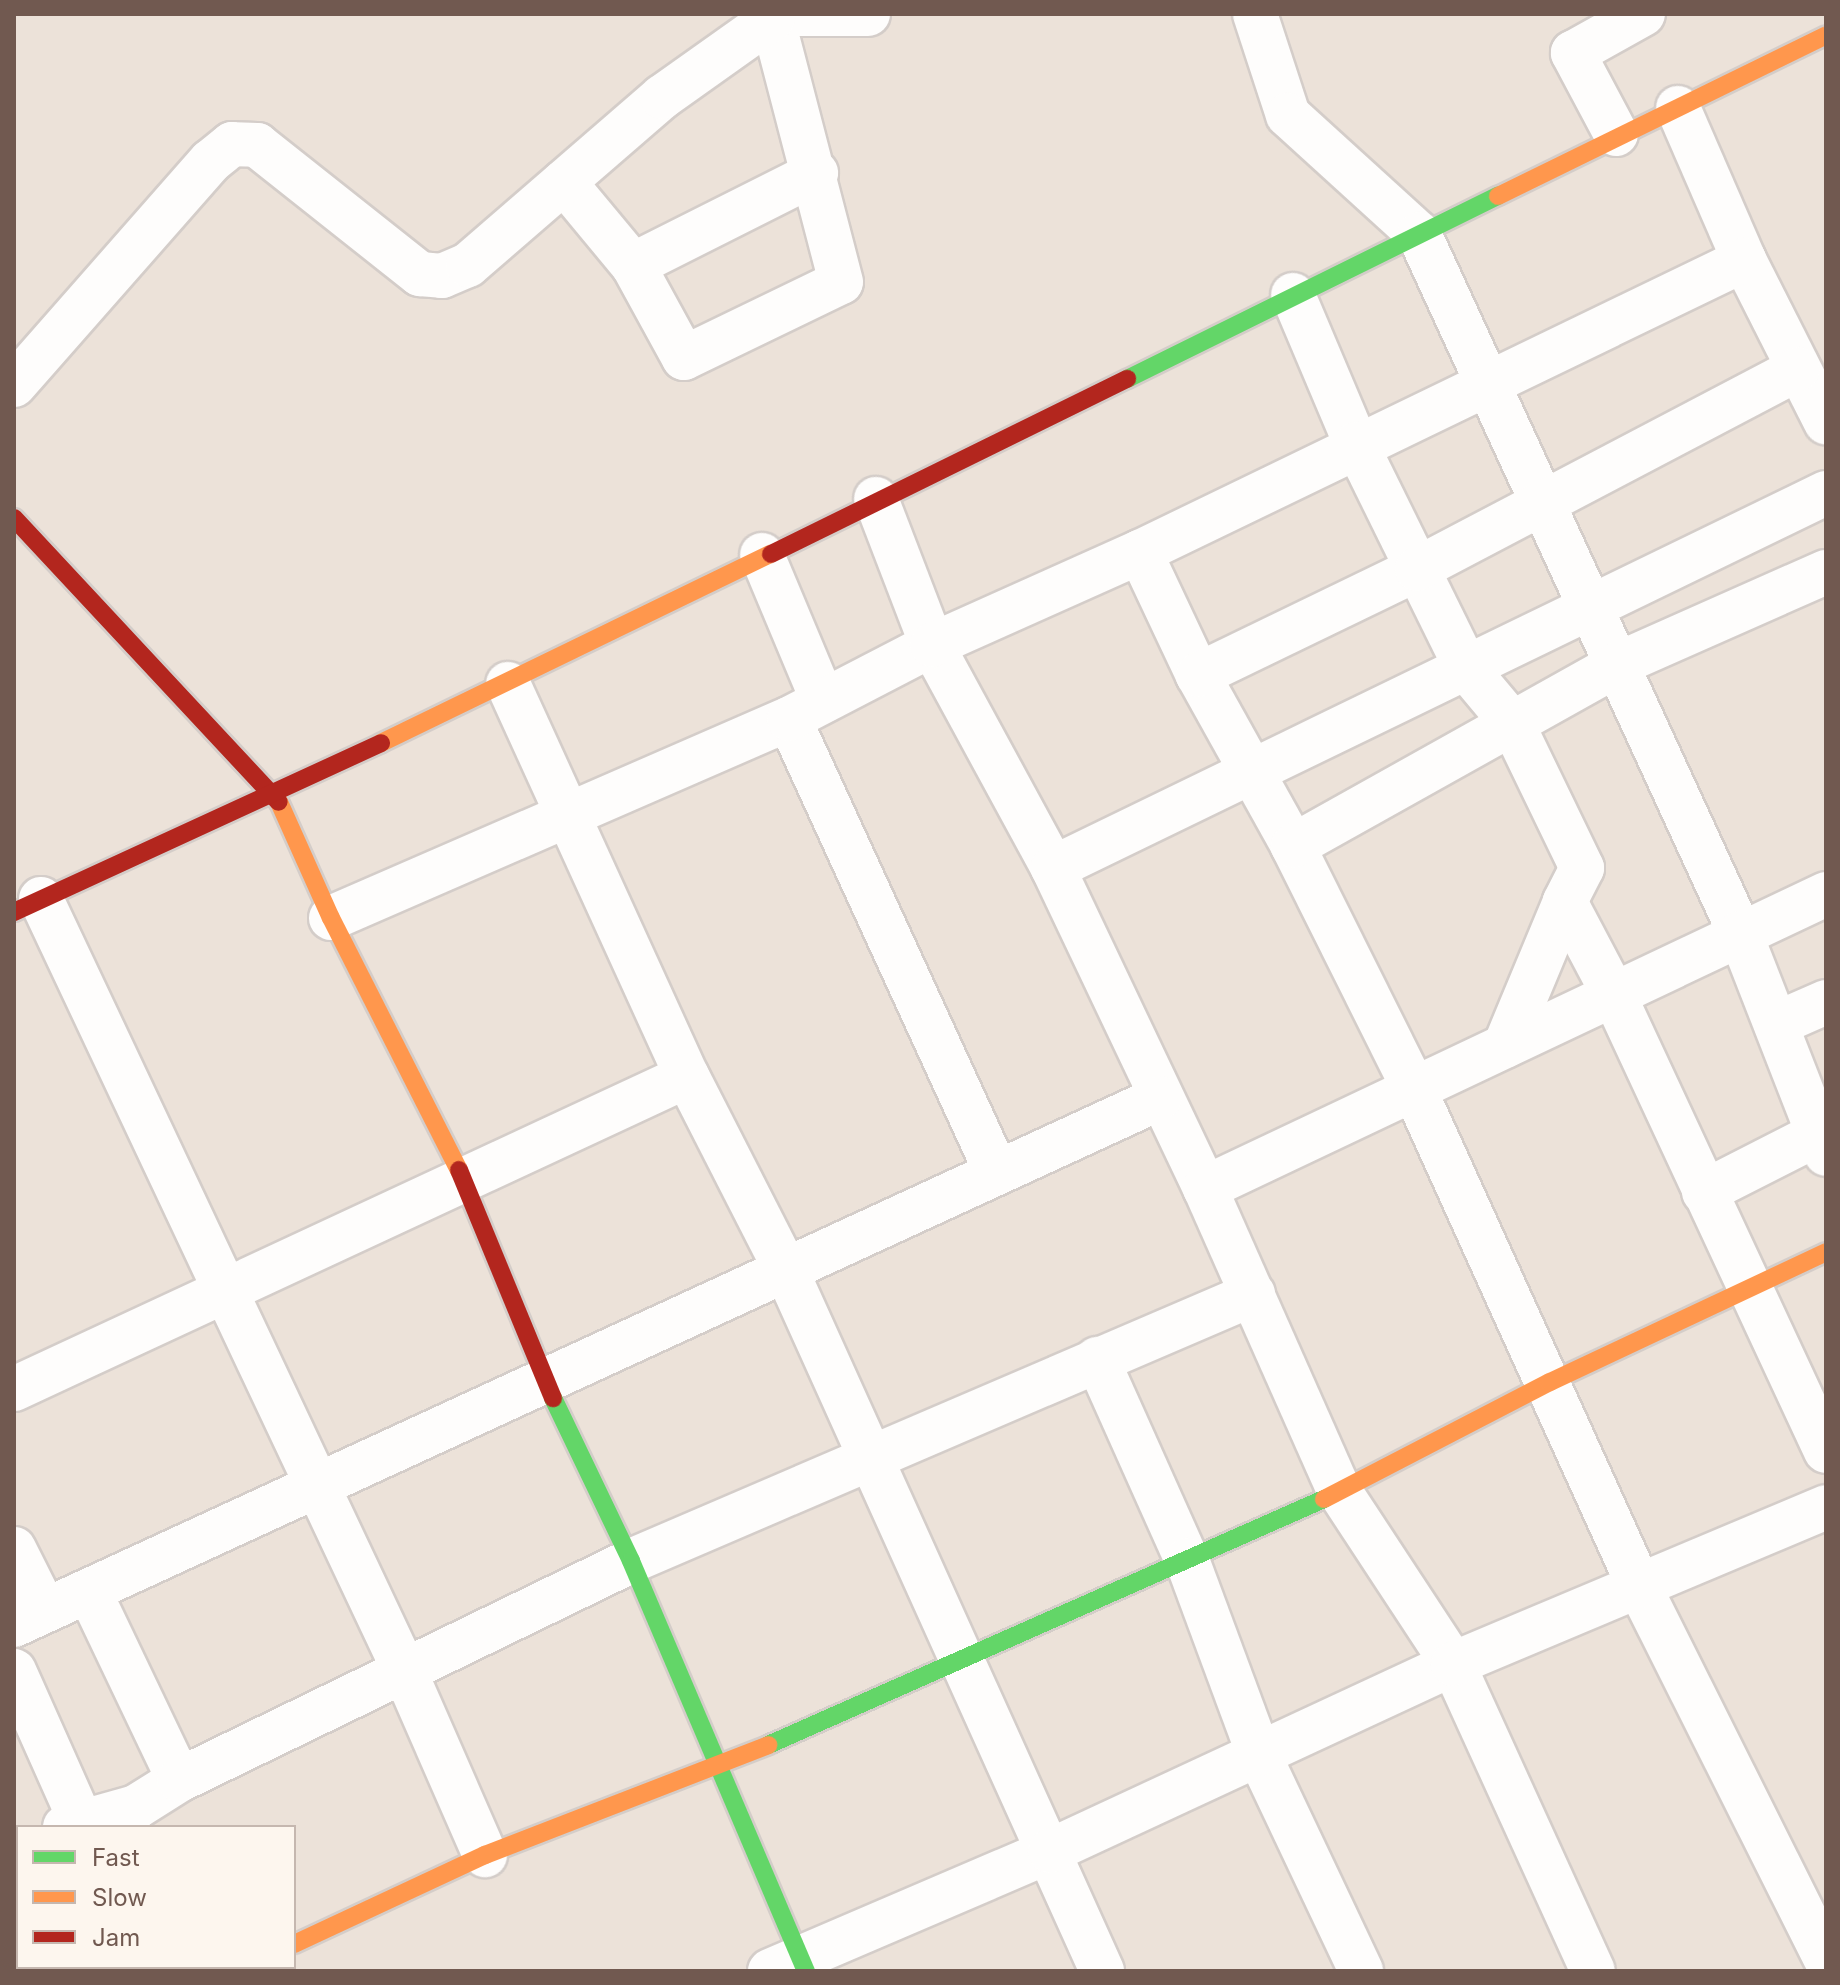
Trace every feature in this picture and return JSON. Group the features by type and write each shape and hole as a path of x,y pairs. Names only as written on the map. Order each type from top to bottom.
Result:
{"street":[{"path":"14,385 211,161 232,144 257,145 420,274 442,276 468,265 662,97 770,15 868,14"},
{"path":"1255,14 1288,115 1419,234 1740,933 1776,1024 1812,1087 1821,1144 1704,1192"},
{"path":"1616,134 1573,53 1643,14"},
{"path":"564,182 633,265 684,358 841,282 816,173 770,15"},
{"path":"485,1855 405,1672 318,1486 223,1291 27,906 508,684 762,555 1419,234 1616,134 1678,108 1826,35"},
{"path":"1678,108 1744,260 1826,422"},
{"path":"633,265 816,173"},
{"path":"331,918 569,818 806,710 932,645 1140,552 1356,444 1744,260"},
{"path":"1293,295 1356,444 1466,668 1512,723 1582,868 1505,1046"},
{"path":"1198,675 1545,504 1798,369"},
{"path":"1053,868 1826,493"},
{"path":"876,499 932,645 1053,868 1205,1188 1340,1492 1453,1664 1593,1971"},
{"path":"14,518 275,792 331,918 463,1178 545,1381 631,1561 720,1766 792,1966 1050,1851 1453,1664 1640,1588 1734,1543 1826,1507"},
{"path":"1140,552 1198,675 1293,846 1415,1091 1550,1382 1640,1588 1824,1950"},
{"path":"762,555 806,710 997,1173"},
{"path":"1293,846 1618,664 1826,572"},
{"path":"508,684 687,1076 786,1270 1102,1971"},
{"path":"1205,1188 1826,894"},
{"path":"1565,902 1613,993 1826,1451"},
{"path":"1776,1024 1826,1002"},
{"path":"14,1389 687,1076"},
{"path":"14,1549 30,1618 1160,1098"},
{"path":"296,1943 485,1855 720,1766 1340,1492 1550,1382 1826,1252"},
{"path":"14,1671 73,1823 141,1817 179,1780 631,1561 1253,1294"},
{"path":"1097,1359 1187,1560 1259,1755 1361,1971"},
{"path":"89,1591 179,1780"}],"shaded area":[{"path":"14,14 1826,14 1826,1971 14,1971"}],"traffic: fast":[{"path":"1127,379 1498,196"},
{"path":"553,1398 631,1561 806,1971"},
{"path":"768,1745 1324,1499"}],"traffic: slow":[{"path":"1498,196 1826,35"},
{"path":"381,743 771,554"},
{"path":"279,802 331,918 459,1170"},
{"path":"1324,1499 1550,1382 1826,1252"},
{"path":"296,1943 485,1855 768,1745"}],"traffic: jam":[{"path":"771,554 1127,379"},
{"path":"14,518 279,802"},
{"path":"14,912 381,743"},
{"path":"459,1170 553,1398"}]}
